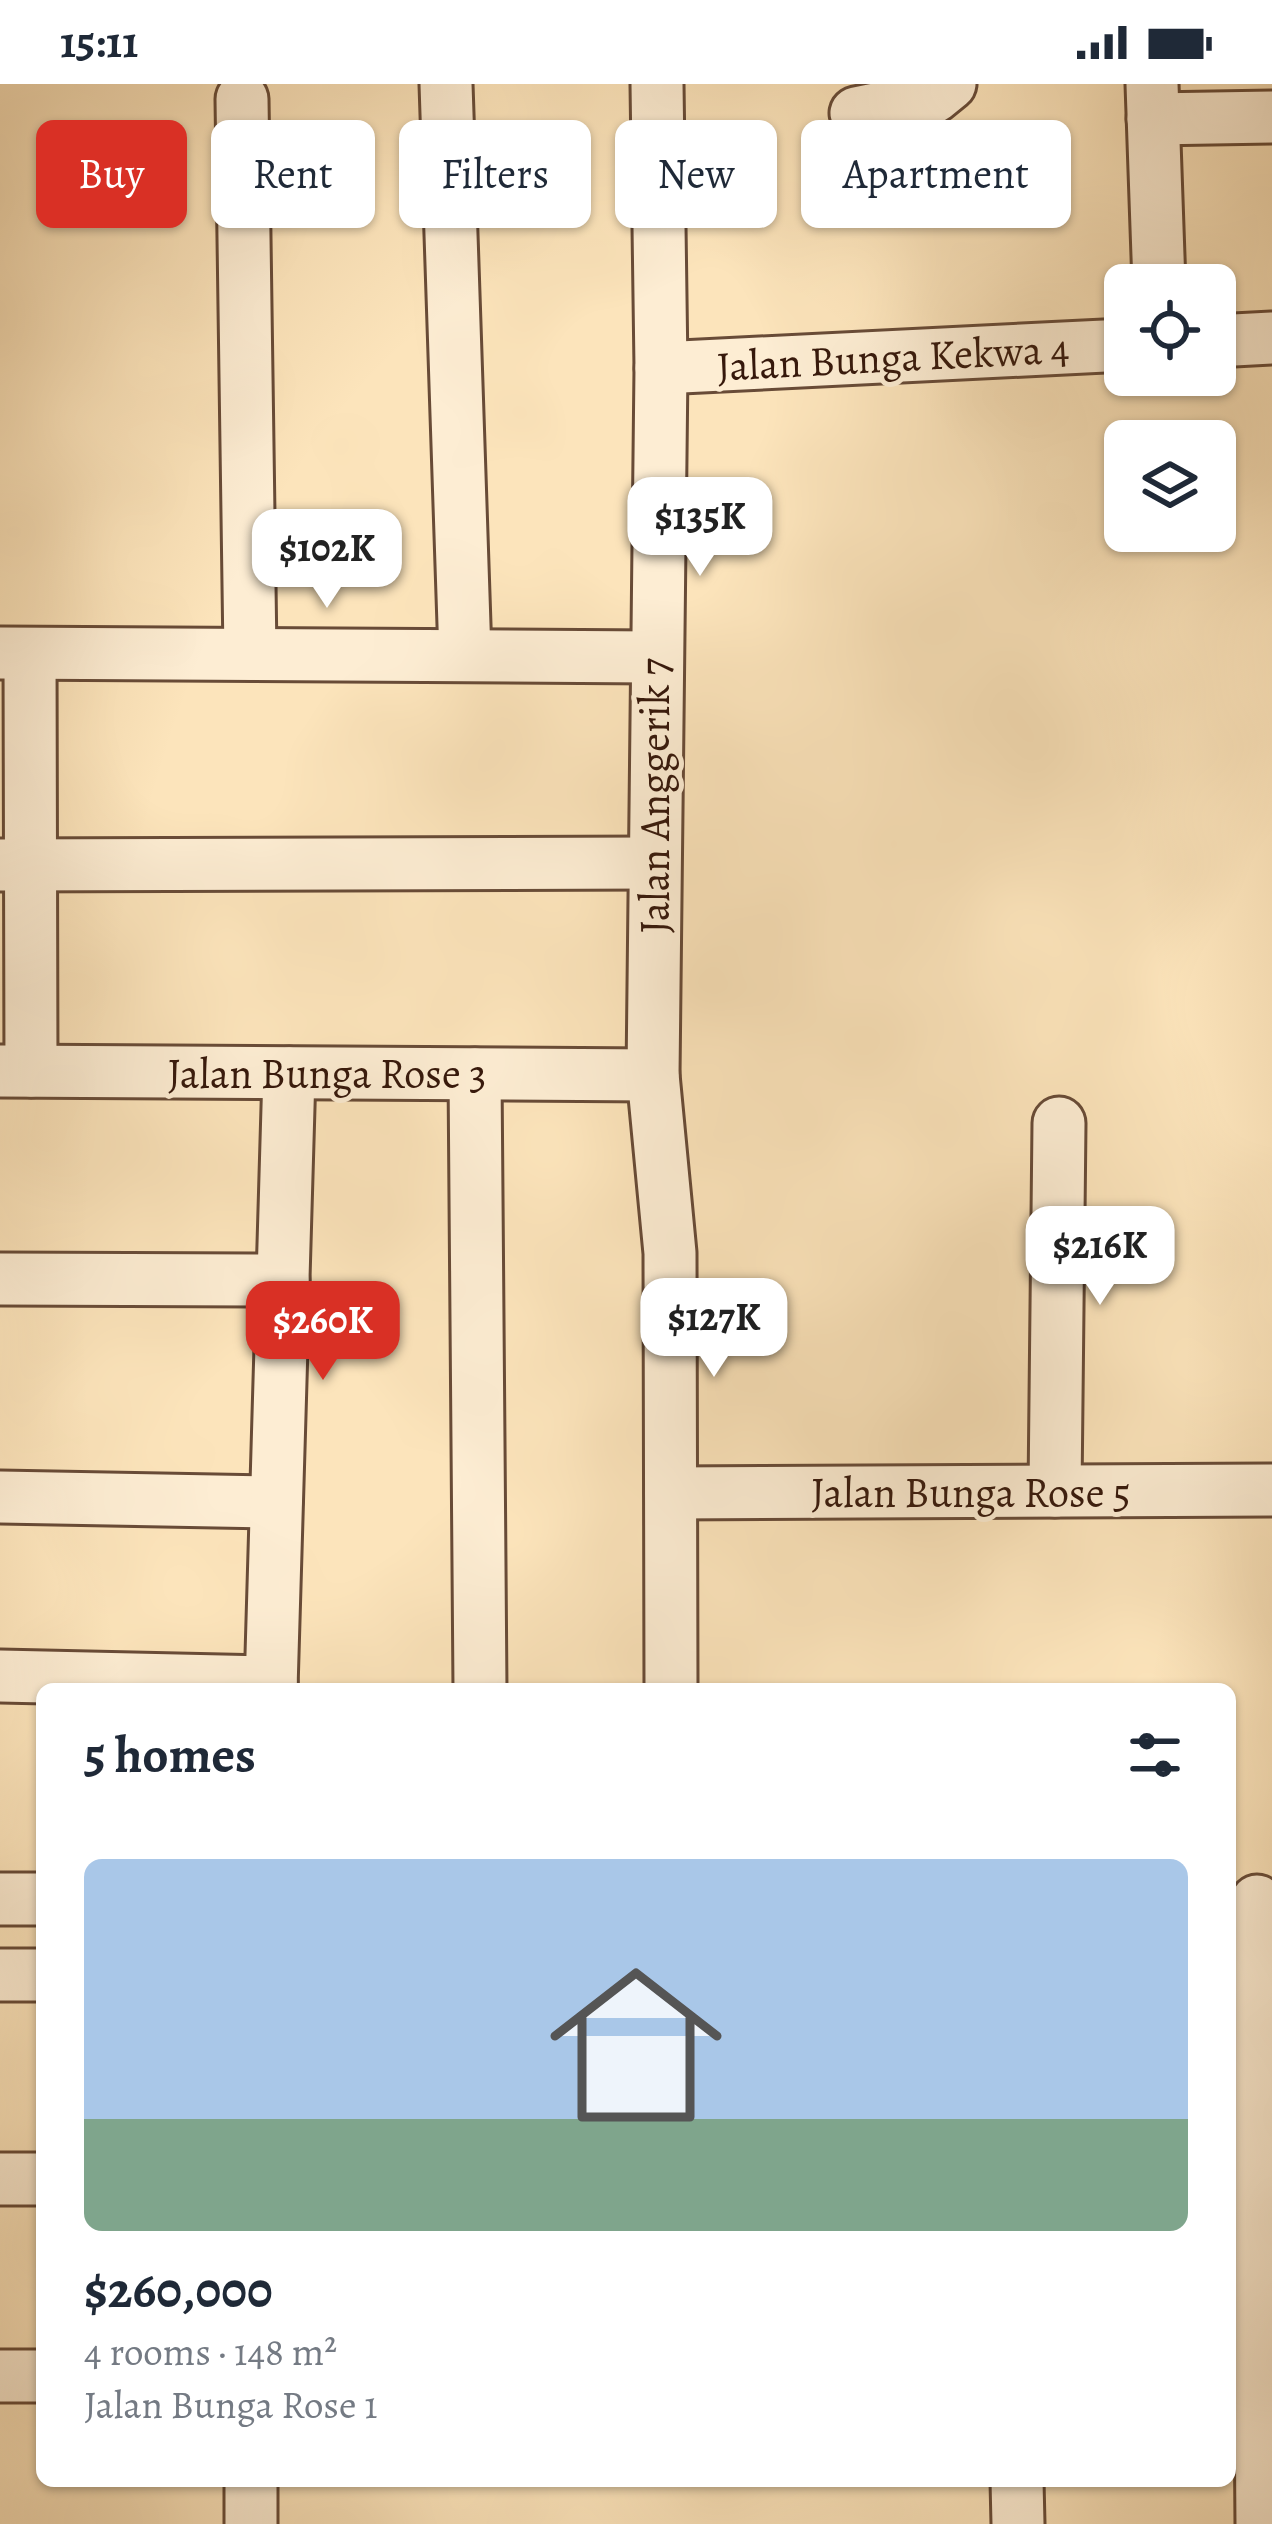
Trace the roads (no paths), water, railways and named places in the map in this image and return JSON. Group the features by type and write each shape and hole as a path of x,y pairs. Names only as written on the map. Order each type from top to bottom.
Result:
{"street":[{"path":"446,84 465,656"},
{"name":"Jalan Anggerik 7","path":"657,84 661,368 654,657 653,1076 670,1253 671,1683"},
{"path":"856,113 934,97 950,84"},
{"path":"242,100 250,654"},
{"path":"1158,264 1152,101 1272,117"},
{"path":"1236,339 1272,338"},
{"name":"Jalan Bunga Kekwa 4","path":"661,368 1104,346"},
{"path":"15,1071 15,653 654,657"},
{"path":"16,866 655,863"},
{"name":"Jalan Bunga Rose 3","path":"15,1071 653,1076"},
{"path":"271,1683 289,1073"},
{"path":"475,1074 480,1683"},
{"path":"1054,1491 1059,1123"},
{"path":"0,1279 283,1280"},
{"name":"Jalan Bunga Rose 5","path":"670,1493 1272,1490"},
{"path":"0,1497 276,1502"},
{"path":"0,1676 211,1683"},
{"path":"0,1899 36,1899"},
{"path":"1253,1900 1262,2524"},
{"path":"0,1975 36,1975"},
{"path":"0,2180 36,2179"},
{"path":"0,2376 36,2376"},
{"path":"250,2487 251,2524"},
{"path":"1017,2487 1018,2524"}]}
